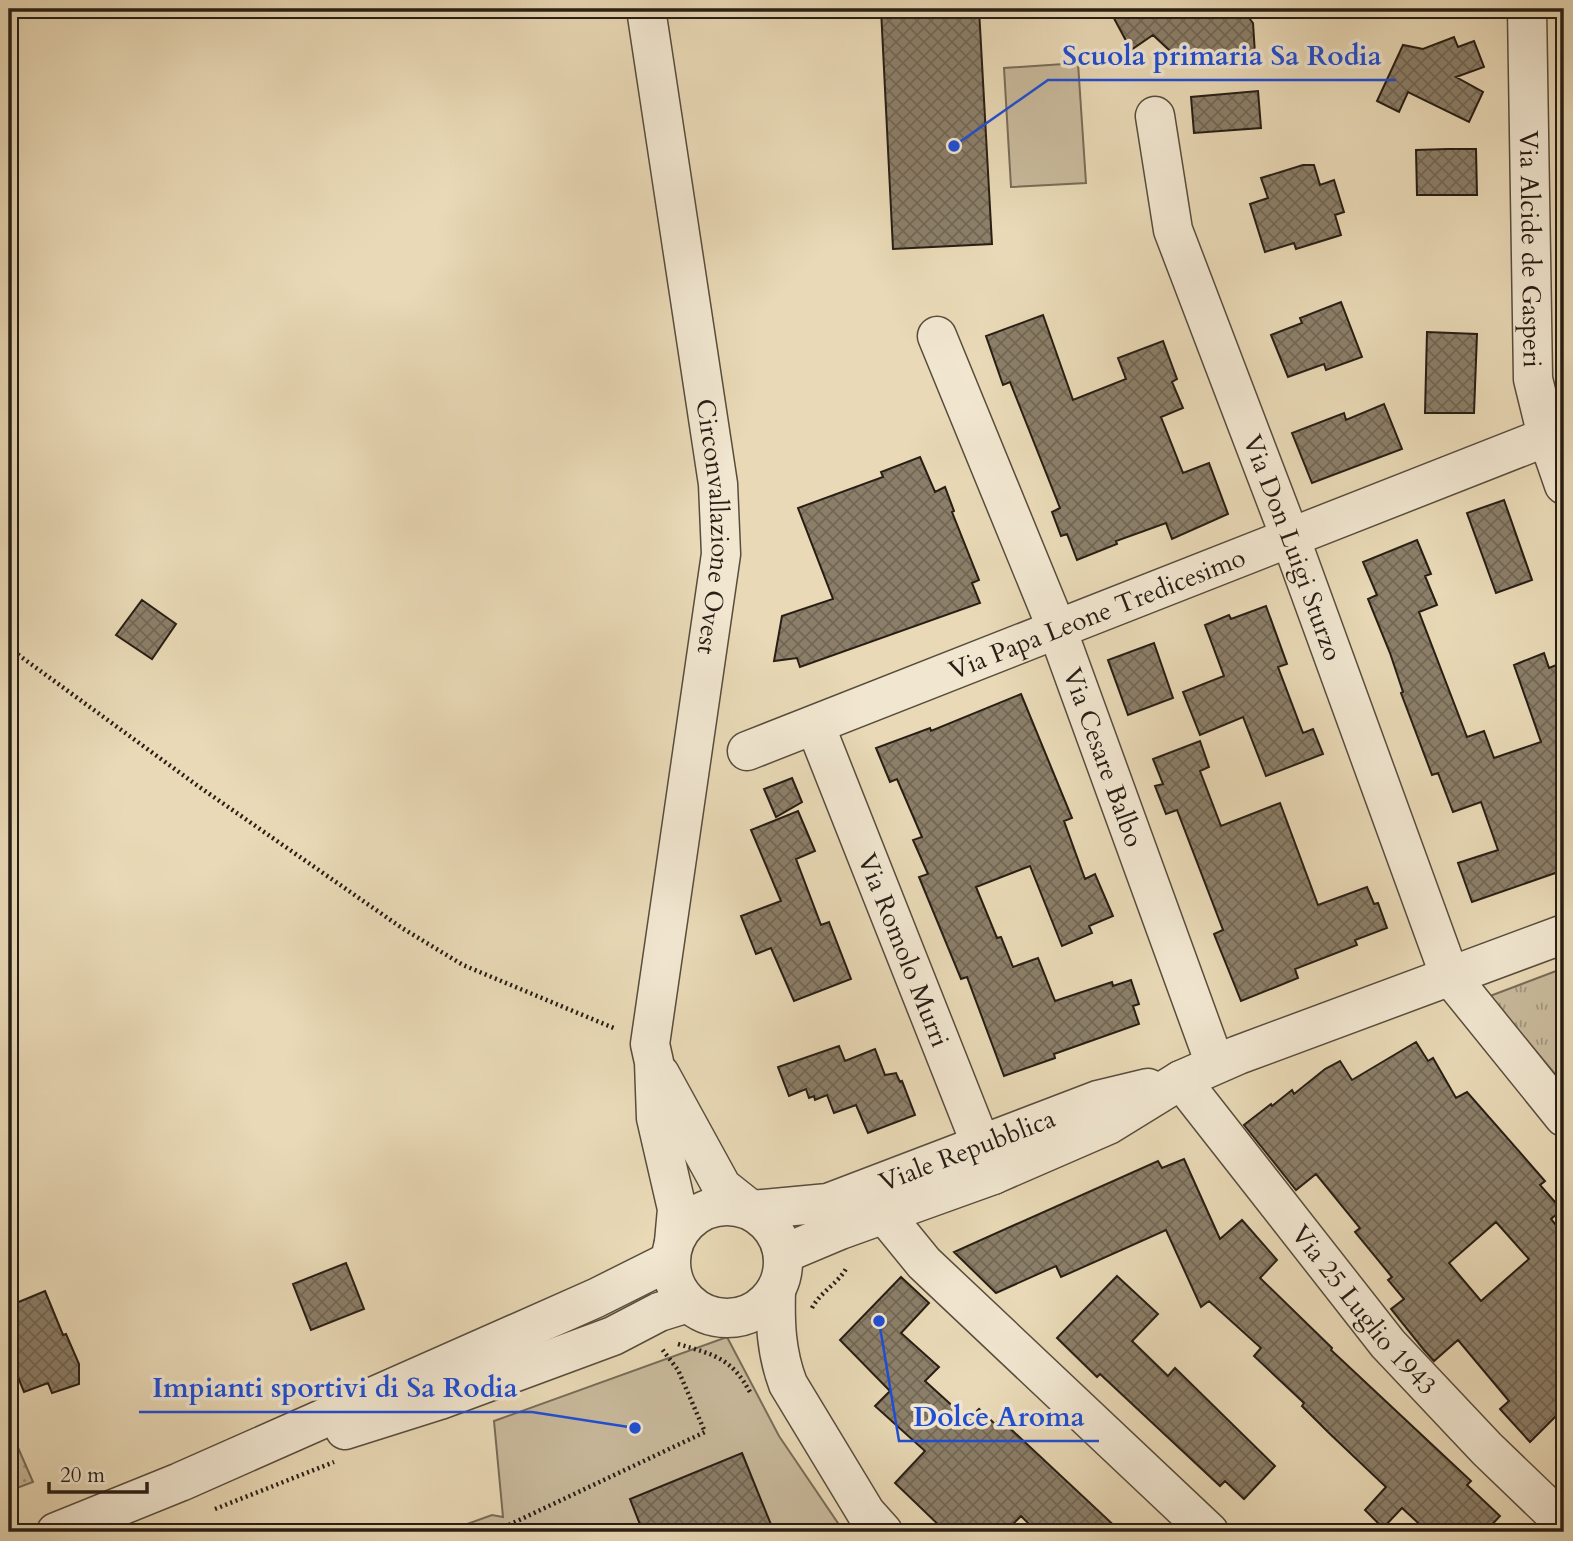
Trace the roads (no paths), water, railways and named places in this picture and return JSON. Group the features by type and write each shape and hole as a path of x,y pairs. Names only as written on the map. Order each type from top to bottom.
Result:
{"street":[{"name":"Circonvallazione Ovest","path":"646,9 718,484 721,554 652,1053 656,1118 677,1209 672,1252"},
{"name":"Via Alcide de Gasperi","path":"1527,9 1533,379 1556,433 1564,485"},
{"name":"Via Don Luigi Sturzo","path":"1155,116 1173,230 1290,537 1450,976 1564,1117"},
{"name":"Via Cesare Balbo","path":"937,336 1057,629 1215,1064"},
{"name":"Via Papa Leone Tredicesimo","path":"747,751 1556,433"},
{"name":"Via Romolo Murri","path":"815,725 986,1161"},
{"name":"Viale Repubblica","path":"751,1210 828,1203 1108,1125 1181,1080 1215,1064 1564,934"},
{"path":"652,1053 722,1187 766,1221 778,1236 780,1272 775,1328 779,1362 794,1396 833,1455 866,1513 883,1532"},
{"name":"Via 25 Luglio 1943","path":"1181,1080 1388,1344 1488,1449 1564,1523"},
{"name":"Viale Repubblica","path":"780,1272 884,1213 986,1161"},
{"path":"751,1210 715,1206 697,1213 683,1226 672,1252 673,1279 681,1296 779,1362"},
{"path":"884,1213 924,1264 1209,1532"},
{"path":"56,1532 180,1482 596,1298 672,1252"},
{"path":"180,1482 440,1401 613,1336 659,1312 700,1310 731,1318 748,1314 765,1304 780,1272"}],"place":[{"name":"Scuola primaria Sa Rodia","path":"954,146"},
{"name":"Dolce Aroma","path":"879,1321"},
{"name":"Impianti sportivi di Sa Rodia","path":"635,1428"}]}
